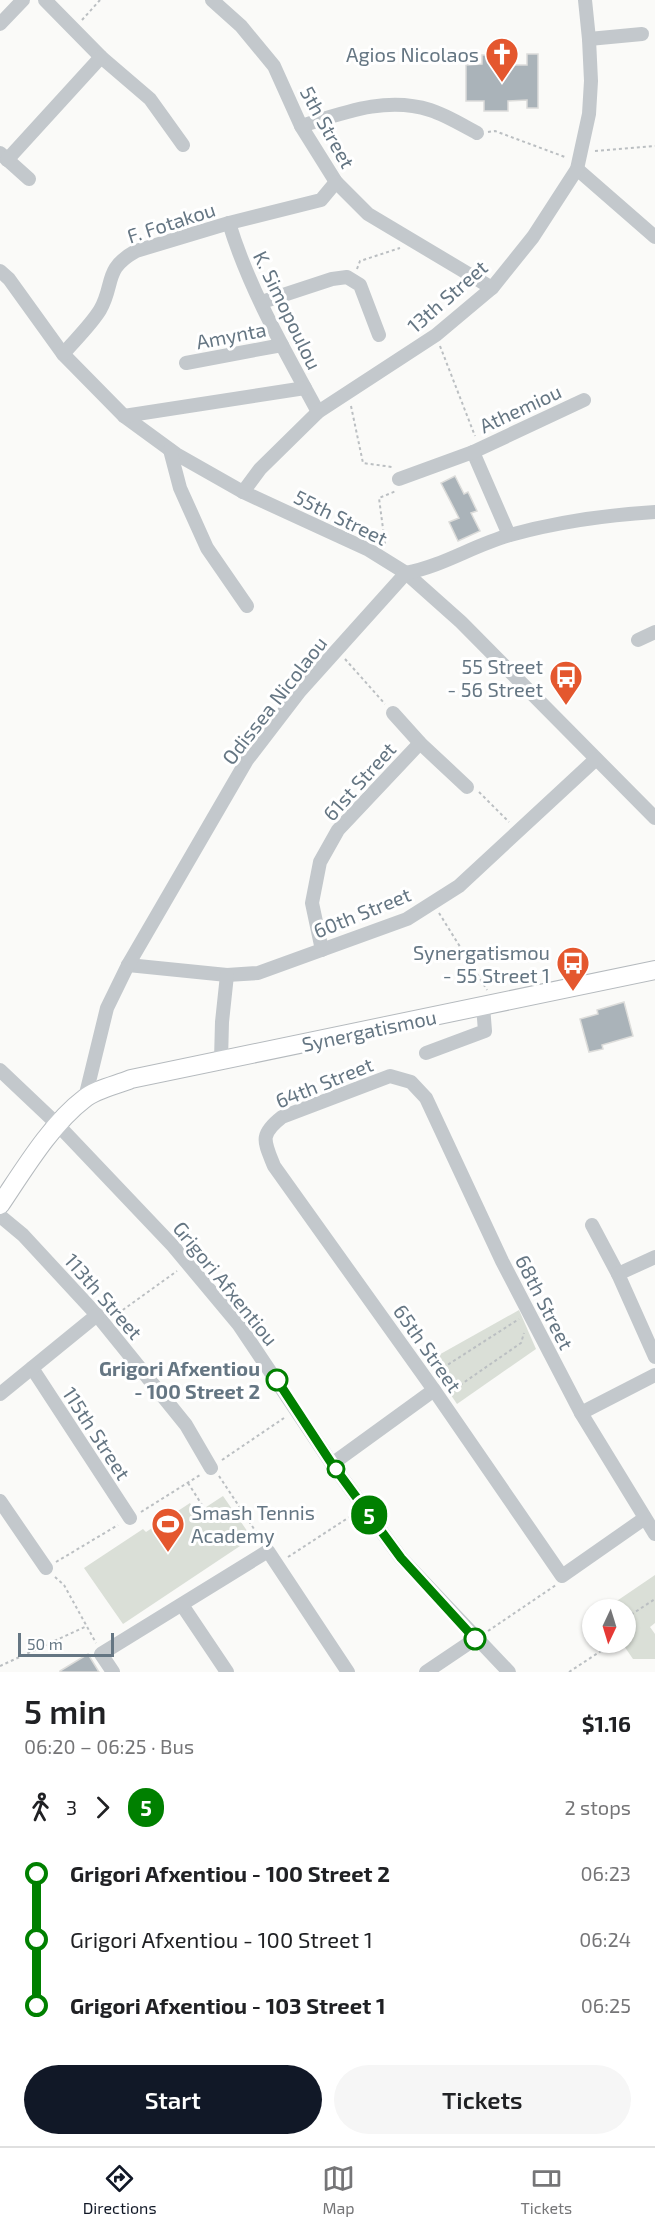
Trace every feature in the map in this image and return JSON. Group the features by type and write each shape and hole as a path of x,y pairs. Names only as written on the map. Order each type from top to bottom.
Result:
{"main road":[{"name":"Synergatismou","path":"85,1098 131,1079 655,970"},
{"path":"0,1205 31,1159 58,1125 85,1098"}],"street":[{"path":"0,24 23,0"},
{"path":"45,0 101,57 150,99 183,146"},
{"name":"5th Street","path":"212,0 241,26 274,66 301,126 336,182 368,214 492,288"},
{"name":"13th Street","path":"243,492 260,469 318,412 436,335 492,288 533,237 577,169 589,114 589,39 585,0"},
{"path":"589,39 642,34"},
{"path":"29,179 4,156 101,57"},
{"path":"301,126 357,108 393,104 430,110 477,133"},
{"path":"577,169 655,237"},
{"name":"F. Fotakou","path":"63,354 100,309 115,267 124,258 136,251 321,200 336,182"},
{"name":"K. Simopoulou","path":"229,224 238,251 282,345 318,412"},
{"name":"55th Street","path":"0,271 9,279 63,354 124,416 170,450 243,492 369,550 406,573 461,622 655,818"},
{"path":"262,302 332,279 347,277 360,285 379,336"},
{"name":"Amynta","path":"186,363 282,345"},
{"path":"124,416 304,388"},
{"name":"Athemiou","path":"399,478 476,450 584,400"},
{"path":"170,450 180,488 207,548 247,606"},
{"name":"Athemiou","path":"476,450 508,535"},
{"path":"406,573 426,569 508,535 608,515 655,512"},
{"name":"Odissea Nicolaou","path":"85,1098 107,1008 128,964 247,760 300,691 406,573"},
{"path":"638,640 655,633"},
{"path":"393,713 420,743 467,787"},
{"name":"61st Street","path":"322,950 312,903 320,862 338,830 420,743"},
{"name":"60th Street","path":"128,964 227,975 258,973 407,919 459,886 596,759"},
{"path":"222,1060 222,1022 227,975"},
{"path":"426,1053 485,1031 489,1004"},
{"name":"Grigori Afxentiou","path":"0,1070 58,1125 188,1263 239,1325 332,1464 401,1558 475,1639 509,1672"},
{"name":"64th Street","path":"265,1143 269,1127 282,1117 390,1076 411,1082"},
{"name":"68th Street","path":"411,1082 426,1098 502,1261 581,1413 655,1534"},
{"name":"65th Street","path":"265,1143 274,1166 434,1389 562,1576"},
{"name":"113th Street","path":"0,1216 23,1235 100,1320 186,1425 212,1467"},
{"path":"592,1225 618,1274 655,1357"},
{"path":"618,1274 655,1257"},
{"path":"0,1394 32,1368 100,1320"},
{"name":"115th Street","path":"32,1368 130,1518"},
{"path":"581,1413 655,1376"},
{"path":"332,1464 434,1389"},
{"path":"0,1502 46,1568"},
{"path":"562,1576 645,1518"},
{"path":"113,1672 101,1654 268,1551 348,1672"},
{"path":"182,1605 227,1672"},
{"path":"426,1672 475,1639"}],"path":[{"path":"73,28 100,0"},
{"path":"477,133 495,131 568,158 577,169"},
{"path":"580,152 655,146"},
{"path":"352,280 360,261 414,243"},
{"path":"436,335 476,450"},
{"path":"348,392 363,463 392,467 399,478 396,492 379,498 388,562"},
{"path":"337,651 393,713"},
{"path":"467,787 474,787 519,831"},
{"path":"432,903 489,1004"},
{"path":"100,1320 188,1263"},
{"path":"434,1389 529,1313"},
{"path":"434,1389 521,1343 529,1313"},
{"path":"101,1654 64,1585 46,1568 212,1467 297,1409"},
{"path":"212,1467 268,1551"},
{"path":"188,1482 204,1508"},
{"path":"277,1565 364,1507"},
{"path":"475,1639 553,1588 562,1576"},
{"path":"636,1611 655,1599"},
{"path":"0,1666 87,1626"},
{"path":"569,1672 598,1653"}],"shaded area":[{"path":"519,1310 536,1349 457,1404 428,1361"},
{"name":"Smash Tennis Academy","path":"223,1496 252,1538 123,1624 84,1568 143,1529 146,1532 190,1503 197,1513"},
{"path":"655,1575 655,1623 650,1627 655,1634 655,1659 633,1659 629,1653 636,1653 636,1599 620,1599"}],"building":[{"name":"Agios Nicolaos","path":"527,54 538,54 538,108 527,108 527,100 508,101 508,111 484,111 484,101 466,101 466,65 482,64 482,55 509,55 509,65 527,65"},
{"path":"455,476 464,494 468,492 477,511 471,513 480,531 458,541 449,522 459,518 441,483"},
{"path":"624,1002 633,1036 602,1045 603,1049 589,1052 580,1019 598,1014 597,1010"},
{"path":"88,1654 99,1672 60,1672 60,1671"}],"bus line":[{"name":"5","path":"277,1380 332,1464 401,1558 475,1639"}],"place":[{"name":"Agios Nicolaos","path":"502,83"},
{"name":"55 Street - 56 Street","path":"566,706"},
{"name":"Synergatismou - 55 Street 1","path":"573,992"},
{"name":"Grigori Afxentiou - 100 Street 2","path":"277,1380"},
{"name":"Smash Tennis Academy","path":"168,1553"}]}
